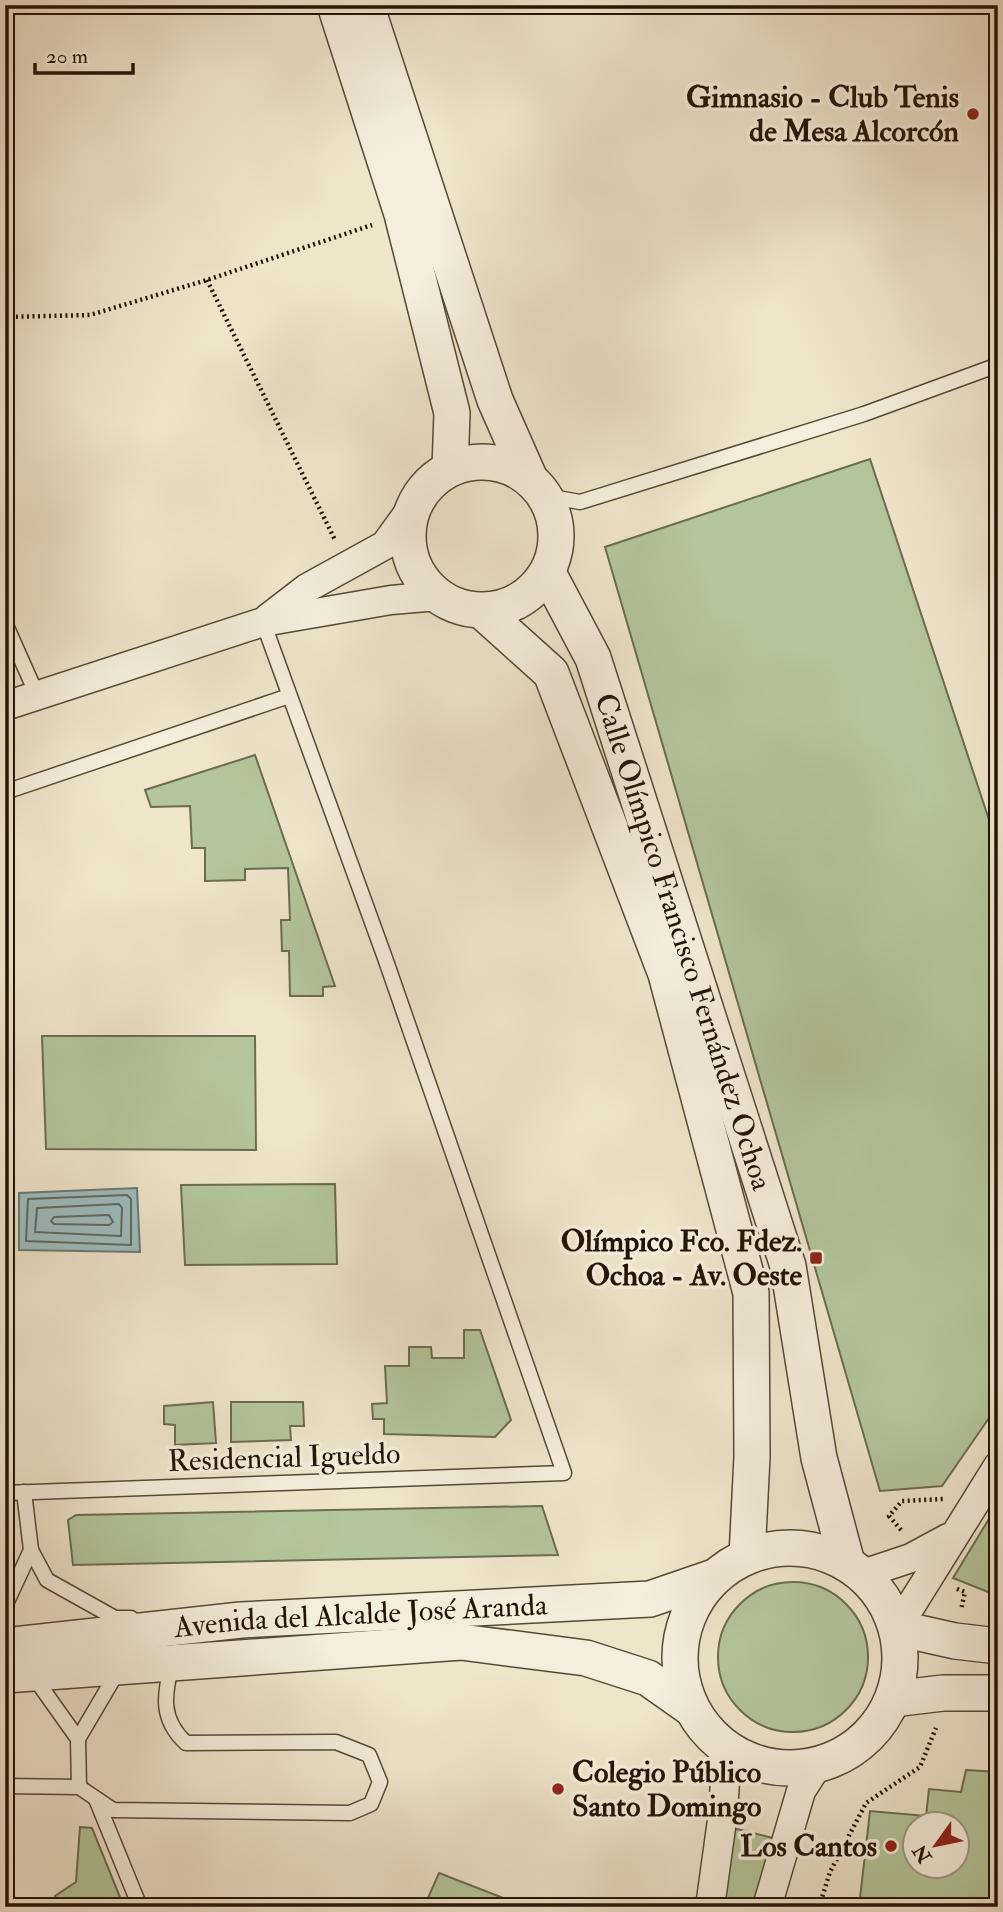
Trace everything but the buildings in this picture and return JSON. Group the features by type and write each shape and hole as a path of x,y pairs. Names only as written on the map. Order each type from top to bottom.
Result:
{"street":[{"path":"335,5 402,215 452,413 450,468"},
{"path":"366,5 495,400 556,521 557,548 548,573 536,589 520,601 502,608 482,611 459,607 438,596 424,582 414,564 408,545 408,524 414,505"},
{"path":"263,622 307,588 384,545 429,483 450,468 478,461 506,464 537,486"},
{"name":"Calle Olímpico Francisco Fernández Ochoa","path":"548,573 593,659 788,1266 819,1458 854,1569"},
{"path":"5,705 263,622 390,600 438,596"},
{"name":"Calle Olímpico Francisco Fernández Ochoa","path":"482,611 551,673 666,974 751,1293 752,1445 747,1556"},
{"path":"897,1628 951,1537 998,1466"},
{"path":"854,1569 911,1558 951,1537"},
{"path":"780,1548 815,1550 854,1569 881,1596 897,1628 901,1664 893,1699 876,1730 850,1752 817,1766 770,1768 727,1749 692,1709 679,1664 687,1616 714,1577 747,1556 780,1548"},
{"name":"Avenida del Alcalde José Aranda","path":"5,1646 241,1620 650,1599 714,1577"},
{"path":"897,1628 955,1641 998,1646"},
{"name":"Avenida del Alcalde José Aranda","path":"18,1674 461,1642 586,1658 648,1678 692,1709"},
{"path":"893,1699 943,1693 998,1693"},
{"path":"710,1907 723,1813 727,1749"},
{"path":"767,1907 801,1791 817,1766"}],"lane":[{"path":"537,486 580,502 864,414 998,365"},
{"path":"5,792 289,696 263,622"},
{"path":"5,623 37,695"},
{"name":"Residencial Igueldo","path":"5,1493 564,1473 385,958 289,696"},
{"path":"24,1492 31,1550 47,1580 115,1618 241,1620"},
{"path":"5,1606 31,1550"},
{"path":"5,1786 79,1787 113,1810 350,1814 371,1804 380,1782 369,1755 336,1742 186,1743 170,1729 165,1692 172,1663"},
{"path":"78,1739 120,1667"},
{"path":"18,1674 58,1706 78,1739 79,1787"},
{"path":"96,1799 140,1907"}],"path":[{"path":"5,317 90,315 207,280 402,215"},
{"path":"207,280 348,565"}],"green space":[{"path":"870,459 998,847 998,1405 942,1486 880,1491 605,547"},
{"path":"255,755 335,986 323,987 323,996 290,996 289,951 282,951 281,920 290,920 288,868 245,869 245,880 205,881 205,848 192,848 190,806 151,807 145,790"},
{"path":"42,1036 255,1036 256,1150 46,1149"},
{"path":"335,1184 337,1264 185,1265 181,1185"},
{"path":"464,1330 480,1330 511,1420 495,1437 384,1434 384,1419 373,1419 372,1404 387,1403 385,1366 409,1366 409,1347 431,1347 432,1358 464,1358"},
{"path":"213,1402 216,1443 175,1445 175,1425 164,1424 164,1406"},
{"path":"231,1402 303,1402 304,1426 290,1426 291,1440 231,1442"},
{"path":"998,1504 998,1596 953,1578"},
{"path":"542,1506 558,1555 73,1565 68,1520 76,1515"},
{"path":"793,1582 822,1588 846,1604 862,1628 868,1657 862,1686 846,1710 822,1726 793,1732 764,1726 740,1710 724,1686 718,1657 724,1628 740,1604 764,1588"},
{"name":"Los Cantos","path":"966,1770 998,1772 998,1907 859,1907 870,1811 902,1814 902,1881 972,1881 972,1811 927,1811 929,1789 961,1792"},
{"path":"80,1827 92,1828 124,1907 58,1907 55,1896 76,1882"},
{"path":"733,1828 773,1838 757,1907 723,1907"},
{"path":"439,1873 511,1901 509,1907 424,1907"}],"water":[{"path":"137,1188 140,1252 19,1250 19,1193"}],"place":[{"name":"Gimnasio - Club Tenis de Mesa Alcorcón","path":"973,114"},
{"name":"Olímpico Fco. Fdez. Ochoa - Av. Oeste","path":"816,1258"},
{"name":"Colegio Público Santo Domingo","path":"558,1789"},
{"name":"Los Cantos","path":"891,1846"}]}
